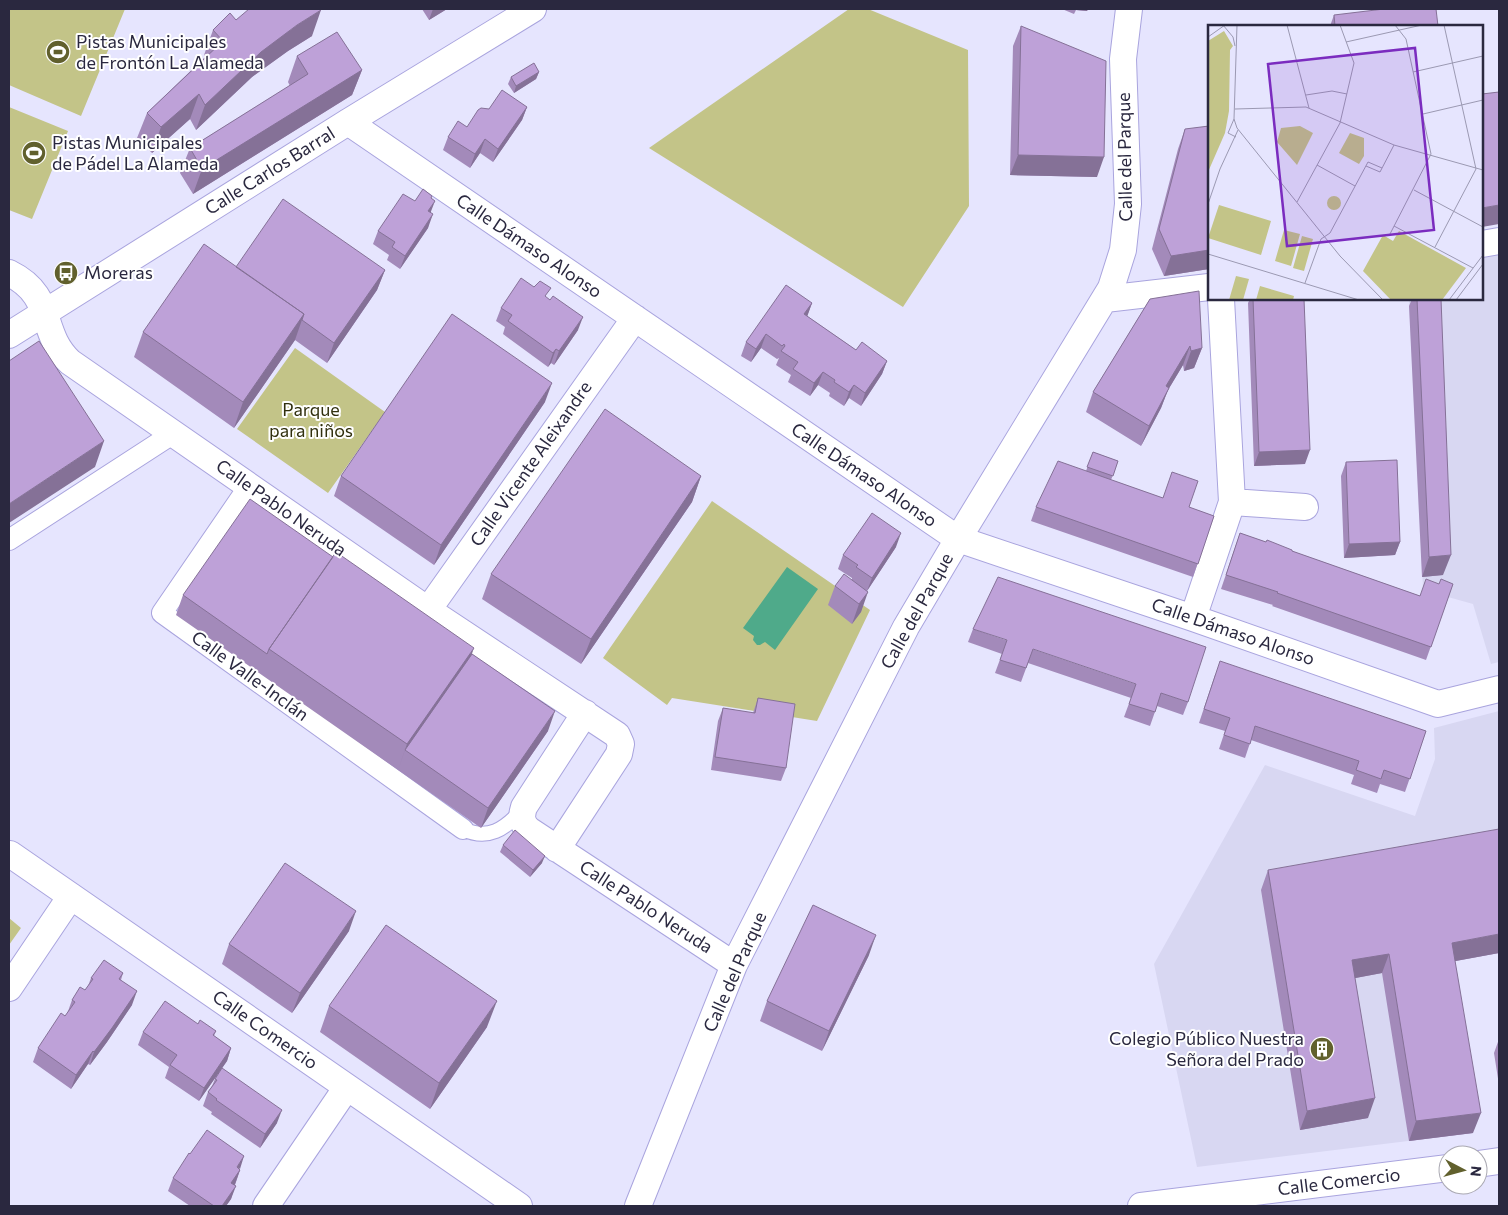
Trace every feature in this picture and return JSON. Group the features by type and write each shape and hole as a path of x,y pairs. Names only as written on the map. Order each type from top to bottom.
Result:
{"street":[{"name":"Calle Carlos Barral","path":"9,335 348,122 533,9"},
{"name":"Calle del Parque","path":"638,1206 734,965 906,628 1111,288 1120,263 1127,217 1128,194 1123,59 1129,9"},
{"name":"Calle Dámaso Alonso","path":"348,122 958,539 1193,618 1438,704 1499,689"},
{"path":"1483,244 1499,241"},
{"name":"Calle Pablo Neruda","path":"9,273 22,280 39,299 54,341 70,362 428,610 617,735 621,750 557,849"},
{"path":"1105,299 1208,287"},
{"path":"1193,618 1232,502 1222,300"},
{"name":"Calle Vicente Aleixandre","path":"428,610 634,318"},
{"path":"9,540 174,433"},
{"name":"Calle Valle-Inclán","path":"249,486 162,613 463,829"},
{"path":"1232,502 1305,507"},
{"path":"524,807 585,713"},
{"name":"Calle Pablo Neruda","path":"524,807 522,820 525,827 734,965"},
{"name":"Calle Comercio","path":"10,854 519,1206"},
{"path":"9,988 71,896"},
{"path":"266,1206 347,1087"},
{"name":"Calle Comercio","path":"1141,1206 1319,1195 1438,1170"}],"lane":[{"path":"463,829 472,834 489,834 505,826 524,807"}],"shaded area":[{"path":"1499,253 1499,662 1491,664 1473,604 1423,588 1409,300 1483,300 1483,256"},
{"path":"787,567 818,589 775,650 765,642 757,645 753,640 754,636 743,628"},
{"path":"1499,711 1499,953 1445,963 1473,1133 1197,1167 1154,964 1265,765 1415,816 1435,759 1434,728"}],"green space":[{"name":"Pistas Municipales de Frontón La Alameda","path":"9,9 125,9 81,116 9,85"},
{"path":"849,9 868,9 968,50 969,206 903,307 649,148"},
{"name":"Pistas Municipales de Pádel La Alameda","path":"9,107 68,131 32,219 9,210"},
{"name":"Parque para niños","path":"295,348 385,412 328,493 237,429"},
{"path":"712,501 870,610 817,721 672,698 667,705 603,658"},
{"path":"9,918 21,928 9,945"}],"building":[{"path":"249,9 321,10 261,52 205,105 199,94 161,127 147,113 223,41 213,30 230,13 236,20"},
{"path":"1384,9 1436,9 1438,25 1335,25 1334,15"},
{"path":"1021,26 1106,61 1104,157 1018,155"},
{"path":"337,32 362,70 202,169 190,148 308,74 297,56"},
{"path":"534,63 539,72 516,86 511,77"},
{"path":"502,90 527,107 498,149 485,139 475,154 448,137 458,121 467,127 478,110 481,108 489,109"},
{"path":"1499,92 1499,205 1483,208 1483,94"},
{"path":"1208,126 1208,250 1171,256 1159,229 1185,129"},
{"path":"423,189 435,201 428,211 433,214 405,256 392,247 395,242 378,231 403,194 415,201"},
{"path":"283,199 385,270 334,343 302,320 304,314 236,267"},
{"path":"204,244 304,314 243,402 143,332"},
{"path":"521,278 534,287 540,281 551,288 545,296 550,300 553,296 583,317 559,351 556,349 553,353 508,321 512,315 501,308"},
{"path":"786,285 812,303 804,314 856,350 862,342 887,361 865,393 854,385 849,392 823,372 814,383 793,369 798,362 781,351 785,346 784,344 782,346 766,334 756,349 746,342"},
{"path":"1199,291 1202,348 1191,351 1190,346 1166,386 1169,388 1149,426 1093,392 1150,299"},
{"path":"1253,300 1304,300 1310,450 1259,452"},
{"path":"1417,300 1441,300 1451,555 1429,557"},
{"path":"452,314 552,383 441,545 341,476"},
{"path":"39,341 104,441 9,504 9,361"},
{"path":"605,409 701,476 591,639 491,574"},
{"path":"1093,452 1118,461 1113,476 1087,467"},
{"path":"1397,460 1400,542 1349,544 1346,462"},
{"path":"1058,461 1163,498 1172,472 1198,481 1189,507 1214,516 1198,564 1036,507"},
{"path":"250,499 333,557 267,654 183,595"},
{"path":"872,513 901,533 872,578 843,555"},
{"path":"1240,533 1266,542 1267,540 1292,551 1420,596 1426,579 1439,584 1441,579 1453,584 1431,647 1226,575"},
{"path":"336,552 474,648 407,744 269,649"},
{"path":"844,574 868,592 859,604 835,586"},
{"path":"998,577 1206,647 1188,702 1161,693 1155,712 1129,704 1136,684 1033,649 1026,668 1000,660 1007,640 973,629"},
{"path":"472,654 555,711 488,808 405,750"},
{"path":"1220,661 1426,731 1410,779 1384,770 1381,779 1356,770 1359,761 1255,726 1250,744 1224,735 1230,718 1204,709"},
{"path":"758,698 795,704 786,768 715,757 723,708 755,713"},
{"name":"Colegio Público Nuestra Señora del Prado","path":"1499,829 1499,934 1452,943 1481,1113 1416,1121 1389,954 1352,960 1375,1098 1307,1111 1268,870"},
{"path":"515,830 545,856 533,870 503,845"},
{"path":"285,863 356,911 300,993 229,944"},
{"path":"813,905 876,935 829,1031 767,1001"},
{"path":"386,925 497,1001 439,1083 329,1006"},
{"path":"104,960 123,973 119,979 137,991 112,1028 76,1075 38,1048 61,1013 65,1016 75,1002 72,1000 80,987 85,990"},
{"path":"165,1001 198,1024 200,1020 216,1031 213,1035 231,1048 204,1088 170,1065 177,1055 143,1032"},
{"path":"222,1068 282,1110 265,1134 216,1100 208,1092 217,1080 215,1079"},
{"path":"207,1130 244,1156 237,1167 240,1170 231,1183 236,1186 222,1206 214,1206 173,1178"}],"place":[{"name":"Pistas Municipales de Frontón La Alameda","path":"58,52"},
{"name":"Pistas Municipales de Pádel La Alameda","path":"34,153"},
{"name":"Moreras","path":"66,273"},
{"name":"Colegio Público Nuestra Señora del Prado","path":"1322,1049"}]}
